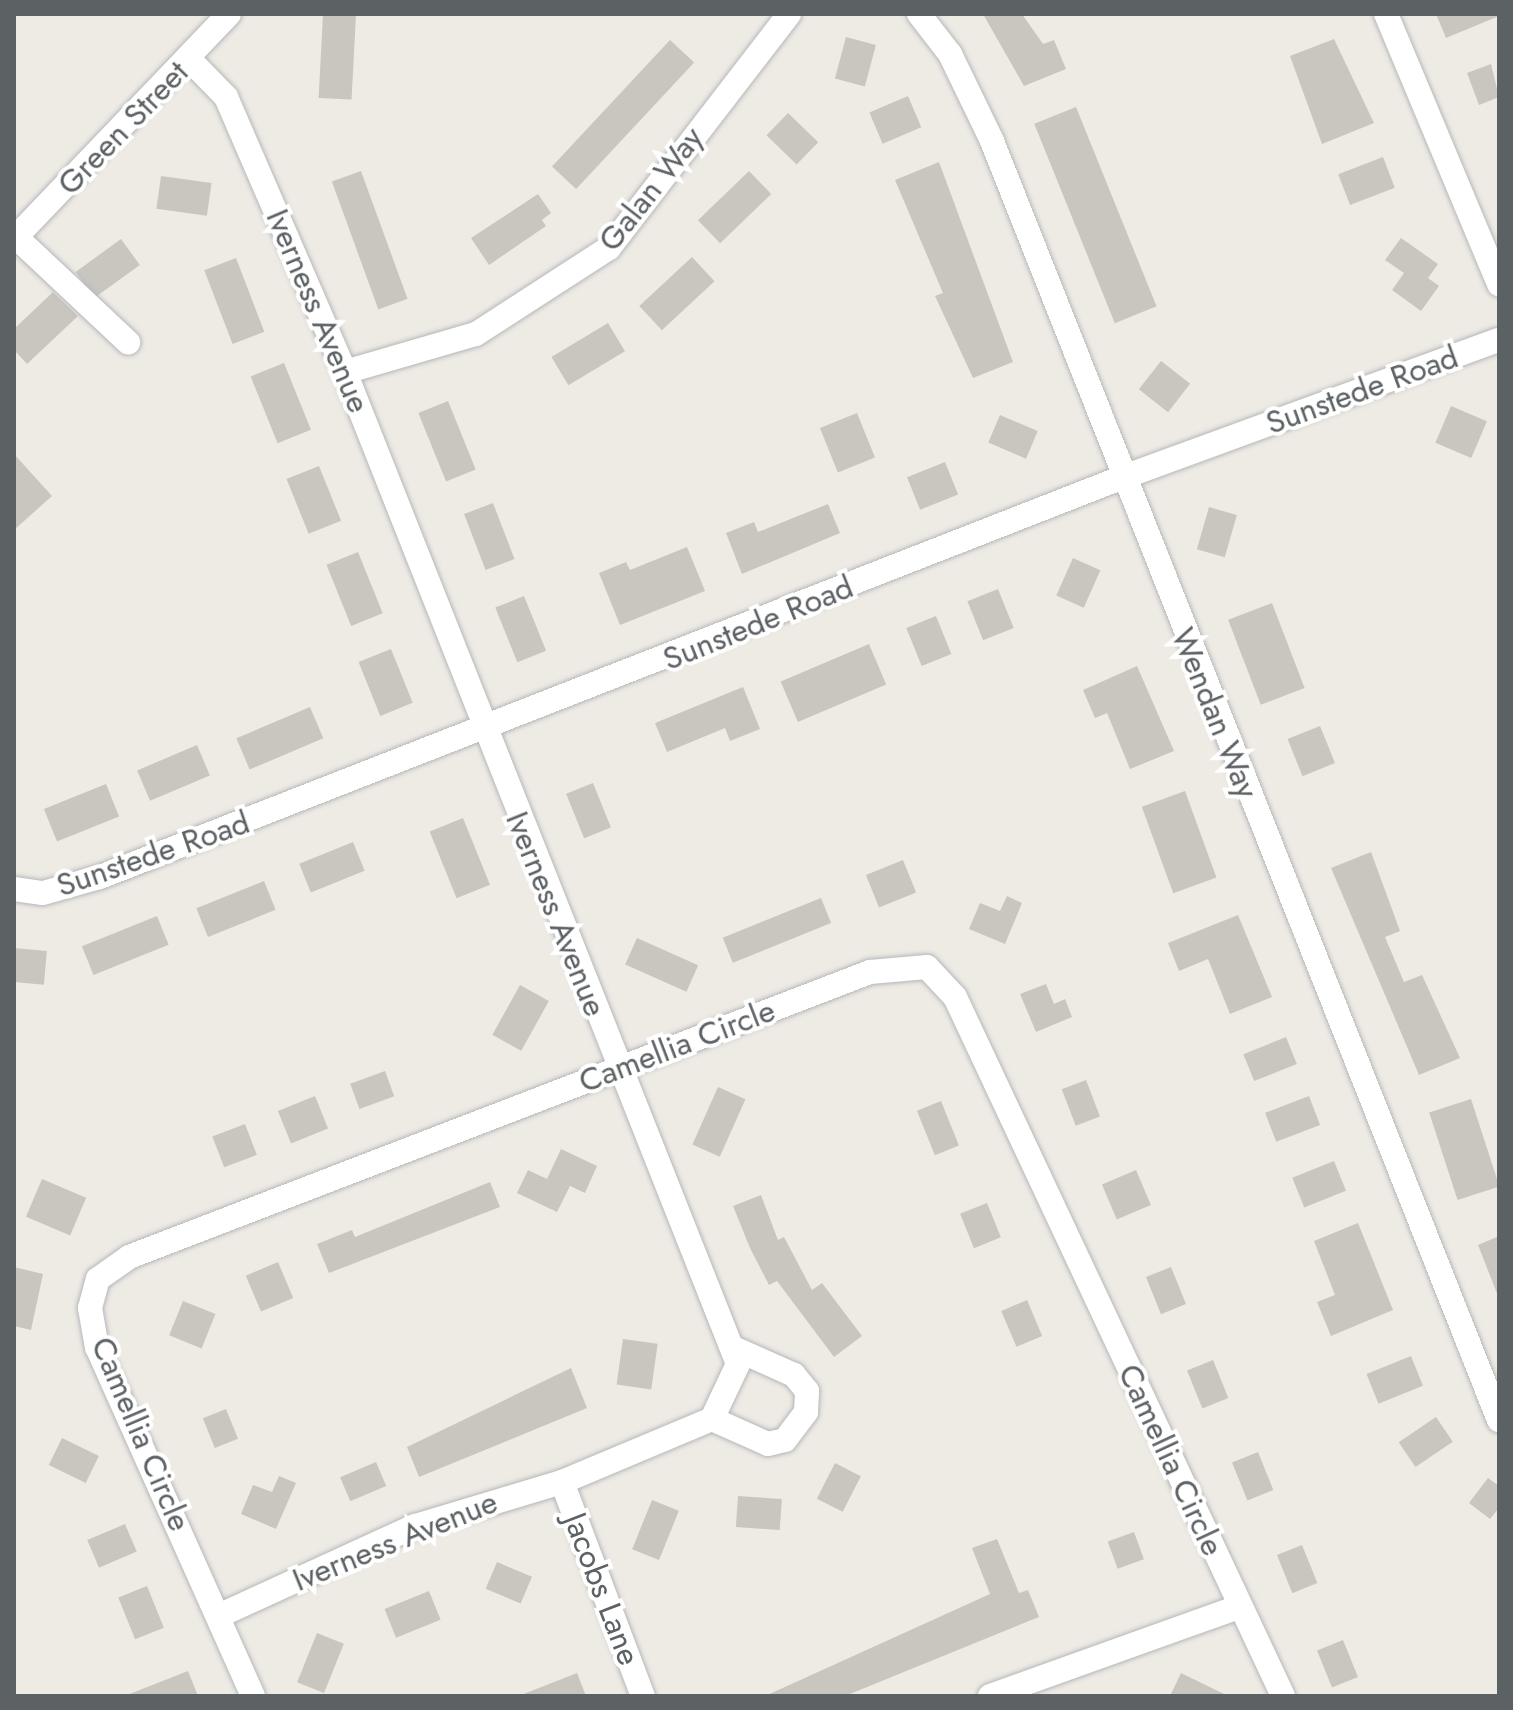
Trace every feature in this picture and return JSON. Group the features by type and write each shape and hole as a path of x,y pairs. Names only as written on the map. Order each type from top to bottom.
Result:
{"street":[{"name":"Green Street","path":"15,238 190,60 229,14"},
{"name":"Galan Way","path":"345,372 476,334 609,248 789,14"},
{"name":"Wendan Way","path":"919,14 950,54 992,141 1121,478 1499,1420"},
{"path":"1386,14 1499,284"},
{"name":"Iverness Avenue","path":"190,60 226,97 345,372 618,1068 736,1349"},
{"path":"15,238 128,342"},
{"name":"Sunstede Road","path":"14,889 43,893 100,877 484,732 1121,478 1499,340"},
{"name":"Camellia Circle","path":"253,1696 221,1615 97,1348 90,1308 98,1279 129,1257 870,972 927,967 955,997 1238,1607 1283,1696"},
{"path":"736,1349 794,1375 807,1391 806,1412 785,1440 768,1444 712,1419 731,1387 736,1349"},
{"name":"Iverness Avenue","path":"221,1615 415,1526 562,1482 712,1419"},
{"name":"Jacobs Lane","path":"562,1482 643,1696"},
{"path":"990,1696 1238,1607"}],"building":[{"path":"323,14 356,16 352,100 319,98"},
{"path":"983,14 1022,14 1043,44 1054,40 1066,69 1024,86"},
{"path":"1436,14 1499,14 1499,16 1446,38"},
{"path":"846,37 876,45 865,87 835,79"},
{"path":"1334,39 1374,123 1322,144 1290,56"},
{"path":"670,40 694,63 576,189 552,167"},
{"path":"1491,64 1499,97 1479,105 1467,73"},
{"path":"908,96 921,127 883,144 869,112"},
{"path":"1076,107 1157,306 1115,323 1034,124"},
{"path":"788,113 818,142 797,164 766,135"},
{"path":"1383,157 1395,188 1350,205 1338,174"},
{"path":"939,162 1013,362 973,378 935,296 943,293 895,180"},
{"path":"361,171 408,299 378,309 332,182"},
{"path":"749,171 771,194 720,243 698,220"},
{"path":"161,176 212,183 207,216 156,209"},
{"path":"538,194 551,213 542,220 546,226 489,265 471,238"},
{"path":"1401,238 1438,264 1428,278 1439,286 1421,311 1392,290 1404,273 1385,260"},
{"path":"121,239 140,265 95,298 76,272"},
{"path":"692,257 715,281 662,330 639,306"},
{"path":"236,258 264,332 233,344 204,270"},
{"path":"53,292 78,316 27,364 14,350 14,329"},
{"path":"608,323 625,351 568,385 551,357"},
{"path":"1161,361 1190,384 1168,412 1139,389"},
{"path":"284,363 311,430 278,443 251,376"},
{"path":"448,401 476,470 446,482 418,413"},
{"path":"1451,406 1487,421 1471,458 1435,443"},
{"path":"857,413 875,458 838,472 820,428"},
{"path":"1000,415 1038,431 1026,459 988,443"},
{"path":"14,454 52,496 14,530"},
{"path":"945,462 958,494 920,510 907,477"},
{"path":"319,466 341,521 309,534 287,479"},
{"path":"493,503 515,559 486,570 464,514"},
{"path":"828,504 840,533 742,574 726,533 754,522 758,532"},
{"path":"1209,507 1237,515 1225,557 1197,549"},
{"path":"687,547 705,591 620,625 599,573 626,562 630,570"},
{"path":"358,552 383,613 351,626 326,565"},
{"path":"1073,558 1100,570 1084,608 1056,595"},
{"path":"998,589 1014,628 983,640 967,601"},
{"path":"524,596 546,651 517,662 495,608"},
{"path":"1272,603 1305,688 1261,705 1228,620"},
{"path":"936,616 951,654 922,666 906,628"},
{"path":"869,644 886,685 798,722 781,682"},
{"path":"391,649 413,703 380,716 359,662"},
{"path":"1137,666 1174,751 1130,769 1107,713 1095,718 1083,690"},
{"path":"743,687 760,729 730,741 725,728 667,752 655,723"},
{"path":"310,707 323,738 250,770 236,738"},
{"path":"1320,726 1335,763 1303,776 1288,739"},
{"path":"197,745 210,775 150,801 137,770"},
{"path":"593,783 611,828 584,838 566,794"},
{"path":"106,784 119,816 57,842 44,809"},
{"path":"1185,791 1216,877 1173,893 1142,807"},
{"path":"463,818 490,885 457,898 430,831"},
{"path":"353,842 365,871 311,892 299,864"},
{"path":"1371,852 1400,931 1385,937 1404,982 1422,975 1460,1058 1419,1075 1331,868"},
{"path":"903,860 916,892 879,907 866,875"},
{"path":"264,881 276,910 208,937 196,908"},
{"path":"1007,896 1022,903 1005,944 969,929 980,903 1000,911"},
{"path":"821,898 831,923 733,963 723,938"},
{"path":"1238,915 1272,997 1230,1014 1208,959 1179,971 1168,943"},
{"path":"157,916 169,945 94,975 82,946"},
{"path":"637,938 698,965 686,992 625,964"},
{"path":"14,948 47,951 44,985 14,982"},
{"path":"1046,984 1054,1004 1065,999 1072,1017 1036,1032 1020,994"},
{"path":"520,985 549,1001 521,1051 492,1035"},
{"path":"1286,1037 1297,1064 1254,1081 1243,1054"},
{"path":"385,1071 394,1096 359,1109 350,1084"},
{"path":"1086,1080 1100,1116 1076,1126 1062,1089"},
{"path":"718,1087 745,1099 720,1157 692,1145"},
{"path":"315,1096 328,1128 291,1143 278,1111"},
{"path":"1309,1096 1320,1125 1276,1142 1265,1113"},
{"path":"1471,1099 1499,1187 1458,1200 1429,1113"},
{"path":"941,1101 959,1146 935,1155 917,1111"},
{"path":"245,1124 257,1155 224,1167 212,1137"},
{"path":"561,1149 597,1166 585,1193 570,1186 557,1212 517,1193 528,1170 547,1179"},
{"path":"1334,1161 1346,1191 1304,1208 1292,1178"},
{"path":"1136,1170 1151,1205 1117,1219 1102,1184"},
{"path":"42,1179 86,1198 70,1235 26,1217"},
{"path":"490,1182 500,1207 329,1273 317,1244 352,1230 355,1237"},
{"path":"761,1195 778,1240 784,1237 812,1290 822,1283 862,1336 834,1357 777,1281 769,1285 750,1248 733,1206"},
{"path":"987,1203 1001,1237 974,1248 960,1214"},
{"path":"1358,1223 1393,1310 1331,1336 1317,1302 1335,1295 1314,1241"},
{"path":"1499,1236 1499,1295 1498,1296 1478,1245"},
{"path":"278,1262 293,1298 261,1312 246,1276"},
{"path":"14,1267 43,1274 31,1330 14,1326"},
{"path":"1171,1267 1186,1304 1161,1314 1146,1277"},
{"path":"1027,1300 1042,1336 1016,1347 1001,1311"},
{"path":"183,1301 215,1314 202,1348 169,1335"},
{"path":"623,1339 658,1344 651,1389 617,1385"},
{"path":"1411,1356 1423,1386 1378,1404 1366,1374"},
{"path":"1213,1360 1228,1398 1202,1409 1187,1370"},
{"path":"571,1368 587,1408 419,1477 407,1447"},
{"path":"226,1409 238,1439 215,1448 203,1418"},
{"path":"1436,1417 1453,1442 1415,1467 1399,1442"},
{"path":"62,1438 99,1456 86,1483 49,1465"},
{"path":"1258,1452 1273,1490 1247,1501 1232,1462"},
{"path":"376,1462 386,1486 350,1501 340,1477"},
{"path":"835,1463 861,1476 843,1512 817,1499"},
{"path":"279,1476 296,1483 276,1529 241,1514 253,1485 272,1492"},
{"path":"1488,1478 1499,1486 1499,1508 1490,1519 1469,1503"},
{"path":"738,1496 782,1499 780,1530 736,1527"},
{"path":"652,1500 679,1511 659,1560 632,1549"},
{"path":"125,1524 137,1552 99,1568 87,1540"},
{"path":"1134,1532 1144,1559 1118,1569 1108,1542"},
{"path":"997,1539 1019,1593 1028,1590 1039,1617 845,1696 765,1696 990,1594 972,1548"},
{"path":"1302,1545 1317,1583 1292,1593 1277,1555"},
{"path":"497,1562 532,1577 521,1604 486,1589"},
{"path":"147,1586 164,1628 135,1639 118,1598"},
{"path":"429,1591 441,1620 396,1638 384,1609"},
{"path":"317,1633 344,1644 324,1693 297,1682"},
{"path":"1343,1640 1358,1677 1332,1688 1317,1650"},
{"path":"188,1671 198,1696 127,1696 127,1695"},
{"path":"577,1673 586,1696 521,1696 521,1695"},
{"path":"1181,1673 1228,1696 1170,1696"}]}
